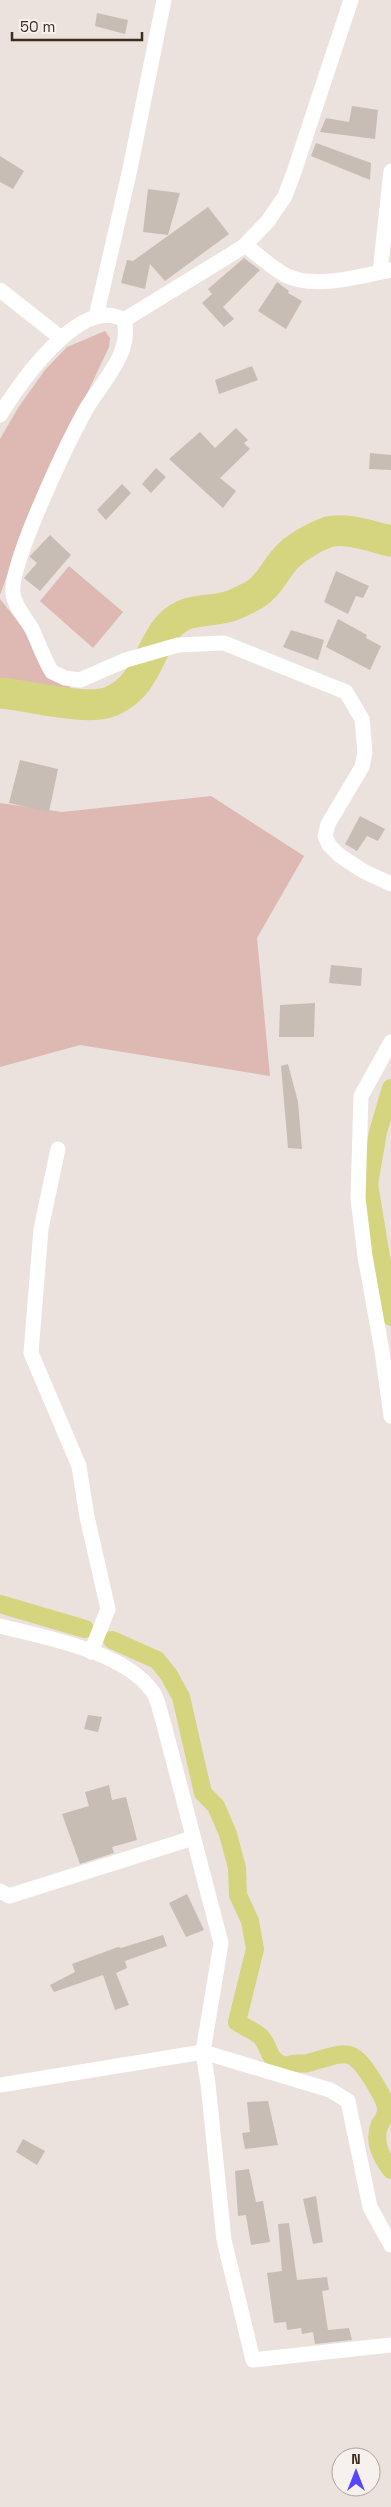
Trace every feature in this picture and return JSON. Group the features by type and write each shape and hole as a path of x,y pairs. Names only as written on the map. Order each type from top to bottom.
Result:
{"street":[{"path":"96,317 130,169 164,0"},
{"path":"124,320 245,245 268,220 284,196 351,0"},
{"path":"245,245 287,276 301,279 323,281 385,271 391,171"},
{"path":"0,290 61,338"},
{"path":"0,415 46,352 61,338 96,317 111,315 124,320"},
{"path":"124,320 126,330 120,356 85,411 46,493 18,564 13,595 19,609 32,629 52,672 64,678 80,680 126,660 178,645 224,644 346,692 362,719 365,752 362,767 328,824 325,836 329,846 339,855 363,871 391,884"},
{"path":"391,1042 361,1096 358,1198 365,1256 391,1416"},
{"path":"58,1149 41,1229 31,1353 79,1466 87,1517 108,1609 91,1652"},
{"path":"0,1626 62,1640 128,1667 153,1692 166,1730 221,1943 203,2052 224,2240 253,2360 391,2345"},
{"path":"0,1891 9,1896 193,1838"},
{"path":"0,2085 203,2052 330,2090 348,2101 370,2207 391,2245"}],"shaded area":[{"path":"105,331 110,338 109,347 26,523 0,595 0,439 18,408 45,370 67,347"},
{"path":"69,566 123,612 93,648 40,601"},
{"path":"0,599 82,702 0,691"},
{"path":"211,796 304,856 257,938 270,1076 80,1045 0,1067 0,803 62,812"}],"building":[{"path":"97,13 128,20 125,34 95,26"},
{"path":"352,106 378,110 375,139 320,132 326,118 349,122"},
{"path":"316,143 371,163 370,180 311,156"},
{"path":"0,156 24,171 13,189 0,182"},
{"path":"148,189 180,193 168,235 143,232"},
{"path":"208,207 229,234 165,281 150,264 145,289 121,283 127,260 133,261"},
{"path":"244,258 260,270 223,307 234,319 224,327 202,303 212,294 208,289"},
{"path":"277,282 289,291 288,293 302,301 286,329 258,311"},
{"path":"252,366 258,380 219,394 215,380"},
{"path":"236,428 248,440 244,443 250,449 220,478 236,491 223,508 169,459 200,432 215,448"},
{"path":"370,453 391,455 391,470 369,469"},
{"path":"156,468 166,477 151,493 142,484"},
{"path":"122,484 131,493 106,520 97,510"},
{"path":"50,535 71,555 40,591 24,578 37,563 30,557 31,555"},
{"path":"336,571 369,586 363,598 356,596 348,614 324,602"},
{"path":"338,619 367,635 366,638 381,646 370,670 326,647"},
{"path":"291,630 324,640 318,660 283,647"},
{"path":"20,760 58,769 49,812 9,803"},
{"path":"360,816 385,829 378,841 367,836 357,851 345,844"},
{"path":"331,965 362,968 361,986 329,983"},
{"path":"315,1003 314,1037 279,1037 280,1005"},
{"path":"288,1064 298,1102 302,1149 288,1148 281,1066"},
{"path":"88,1715 102,1717 98,1732 84,1729"},
{"path":"109,1785 112,1800 126,1797 137,1840 112,1847 114,1853 80,1864 62,1814 89,1806 85,1792"},
{"path":"187,1894 204,1930 186,1937 169,1903"},
{"path":"163,1935 167,1946 125,1961 127,1968 116,1973 129,2005 115,2010 103,1975 54,1992 50,1985 75,1972 72,1964 118,1947 121,1948"},
{"path":"268,2101 278,2145 245,2149 242,2133 250,2132 247,2102"},
{"path":"23,2139 45,2151 37,2165 16,2152"},
{"path":"249,2169 256,2202 263,2201 270,2242 251,2245 246,2215 238,2216 235,2171"},
{"path":"316,2196 323,2242 313,2244 303,2199"},
{"path":"289,2223 297,2280 327,2277 329,2290 322,2291 328,2330 349,2328 352,2340 315,2344 313,2332 302,2334 301,2328 287,2330 286,2322 274,2323 267,2273 282,2271 278,2224"}],"waterway":[{"path":"0,693 73,704 88,705 112,701 133,686 140,677 161,637 175,621 189,613 230,606 254,595 272,578 290,554 311,540 328,532 343,531 360,533 391,541"},
{"path":"391,1088 378,1132 369,1184 391,1317"},
{"path":"0,1604 85,1629"},
{"path":"112,1640 157,1660 169,1675 181,1697 203,1793 216,1806 228,1834 237,1868 238,1895 250,1921 255,1949 237,2022 261,2037 275,2061 286,2066 308,2063 340,2054 347,2054 359,2062 374,2082 386,2106 386,2112 377,2136 381,2153 391,2170"}]}
